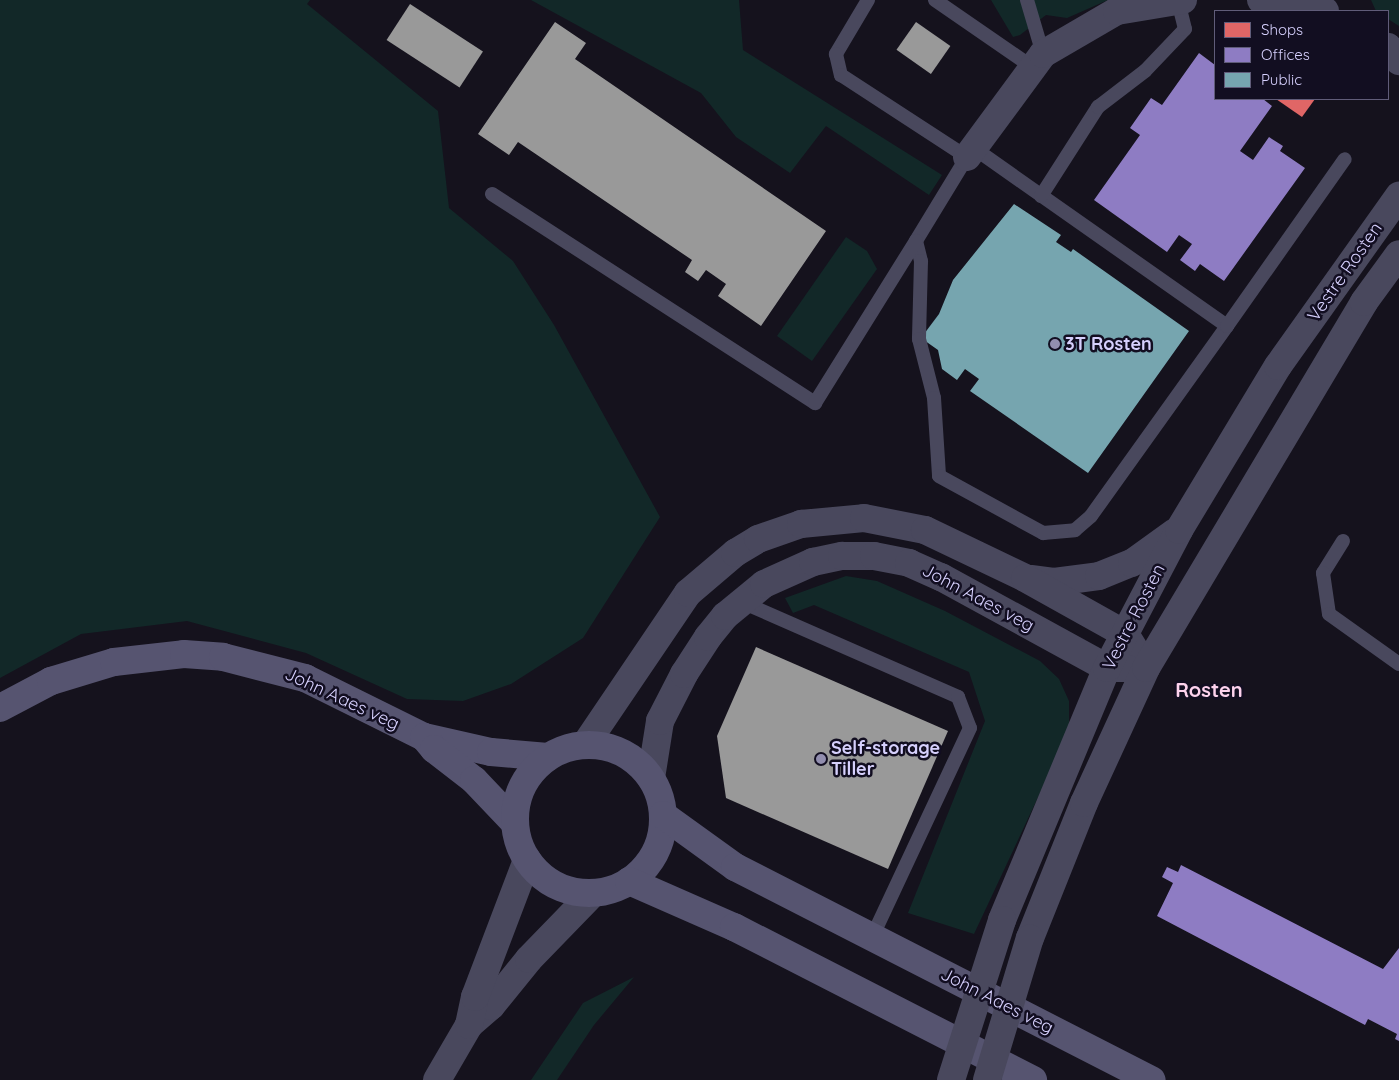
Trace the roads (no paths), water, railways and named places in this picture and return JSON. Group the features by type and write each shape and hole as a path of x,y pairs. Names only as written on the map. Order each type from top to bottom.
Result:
{"main road":[{"name":"John Aaes veg","path":"0,708 51,681 114,662 165,655 223,657 305,678 424,737 491,752 548,756"},
{"name":"John Aaes veg","path":"424,737 474,780 515,823"},
{"path":"585,745 604,745 622,753 639,764 651,778 660,795 663,815 655,852 630,881 593,893 571,892 552,885 527,860 518,844 515,823 522,786 548,756 565,748 585,745"},
{"name":"John Aaes veg","path":"663,815 735,867 1152,1080"},
{"path":"630,881 734,927 1033,1080"}],"street":[{"path":"970,152 1038,60 1117,12 1181,0"},
{"path":"1261,0 1319,10"},
{"path":"1389,48 1399,61"},
{"name":"Vestre Rosten","path":"951,1080 1002,920 1107,668 1179,530 1278,366 1399,196"},
{"name":"Vestre Rosten","path":"987,1080 1030,938 1084,803 1146,668 1364,302 1399,254"},
{"name":"John Aaes veg","path":"585,745 688,594 735,553 783,528 842,518 896,522 925,530 1025,578 1125,634 1146,668"},
{"name":"John Aaes veg","path":"1025,578 1054,582 1099,576 1132,564 1179,530"},
{"name":"John Aaes veg","path":"651,778 656,736 674,691 708,637 725,616 742,602 786,571 813,562 842,556 874,556 909,562 941,577 1107,668 1146,668"},
{"path":"437,1080 469,1024 475,997 527,860"},
{"path":"469,1024 491,1006 528,959 593,893"}],"lane":[{"path":"868,0 836,54 841,75 1041,196 1227,326"},
{"path":"935,0 1038,60"},
{"path":"1027,0 1038,60"},
{"path":"1041,196 1098,107 1145,71 1186,29 1181,0"},
{"path":"492,194 815,403 970,152"},
{"path":"916,241 921,261 919,338 934,398 939,476 1043,532 1075,530 1091,516 1345,159"},
{"path":"1343,540 1323,573 1328,614 1399,664"},
{"path":"742,602 958,696 970,728 872,937"}],"place":[{"name":"3T Rosten","path":"1055,344"},
{"name":"Self-storage Tiller","path":"821,759"}],"district":[{"name":"Rosten","path":"1209,689"}]}
